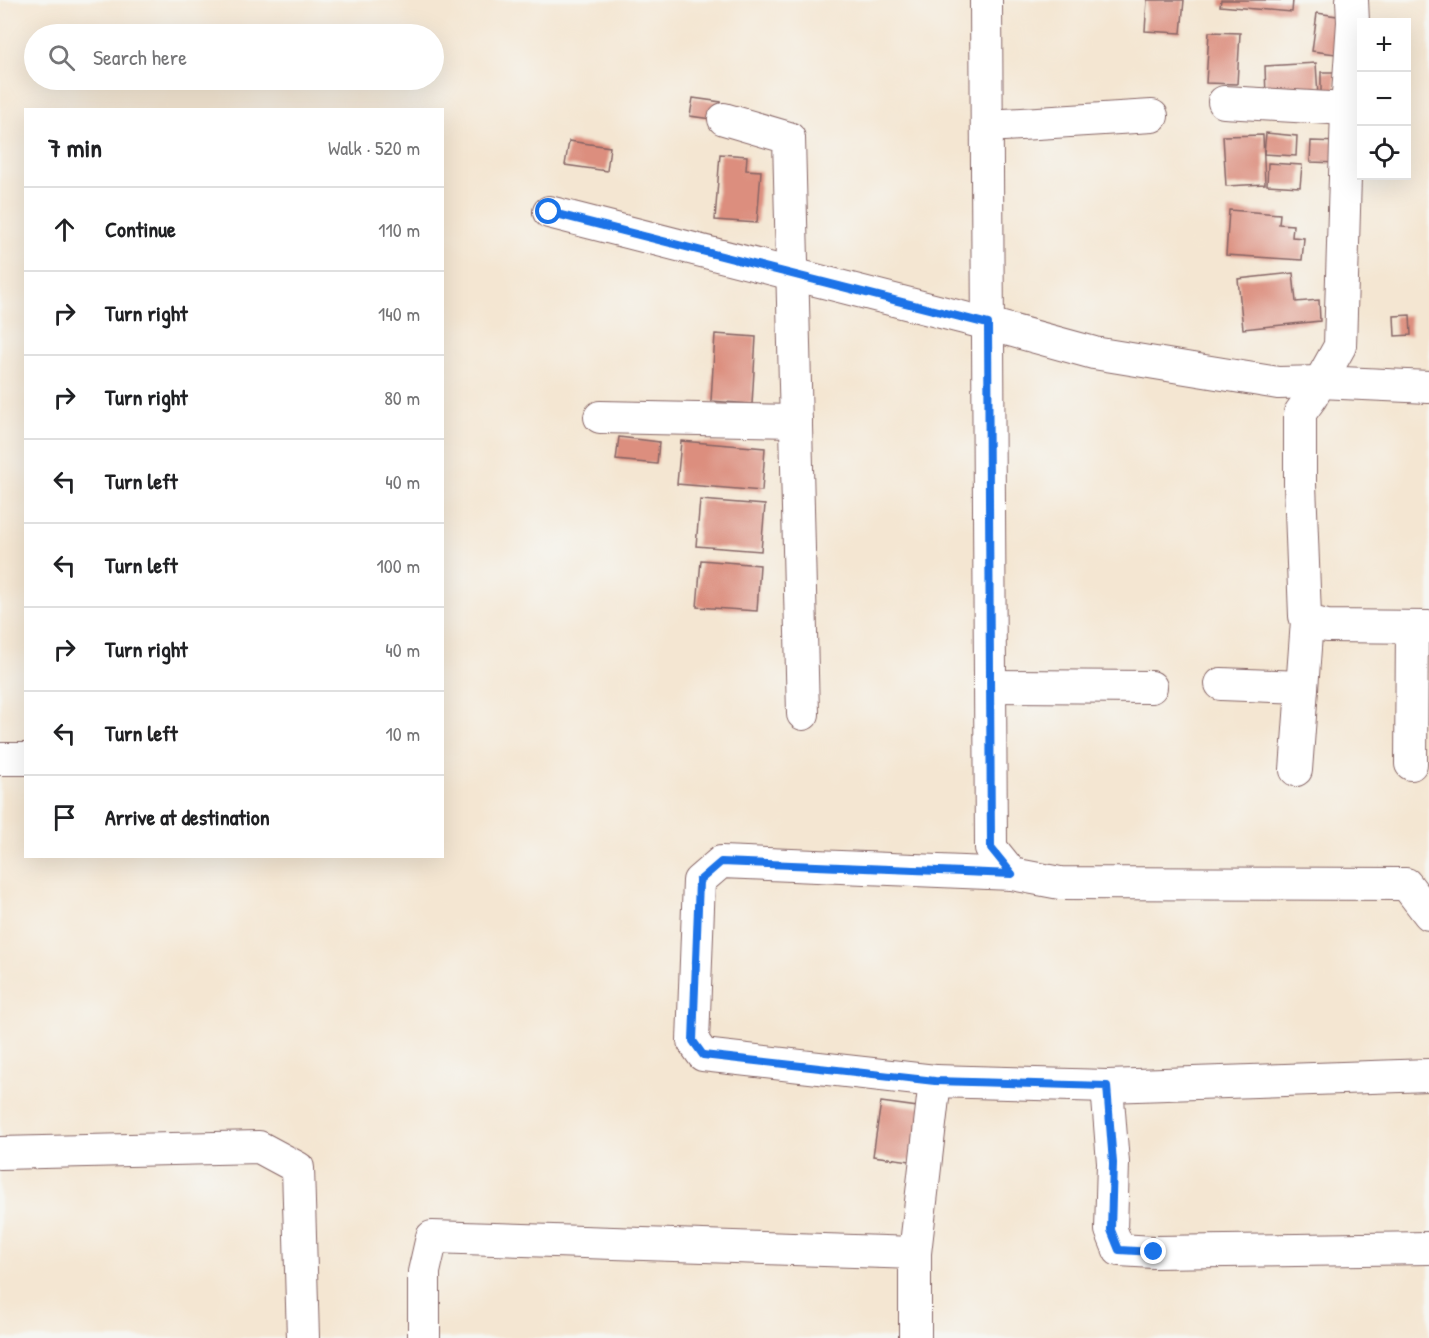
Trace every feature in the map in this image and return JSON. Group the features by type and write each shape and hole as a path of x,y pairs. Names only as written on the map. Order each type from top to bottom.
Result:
{"street":[{"path":"986,0 991,848 1012,874"},
{"path":"1296,770 1307,621 1300,484 1300,413 1340,346 1352,0"},
{"path":"1224,102 1347,109"},
{"path":"987,126 1152,116"},
{"path":"724,119 789,138 803,714"},
{"path":"549,212 1094,353 1278,382 1429,387"},
{"path":"600,417 796,420"},
{"path":"1307,621 1327,626 1420,627 1411,764"},
{"path":"1221,684 1302,687"},
{"path":"990,686 1151,687"},
{"path":"0,759 24,759"},
{"path":"1429,914 1417,883 1060,883 1012,874 721,862 699,881 693,1041 703,1055 935,1081 1107,1086 1429,1075"},
{"path":"915,1338 915,1253 935,1081"},
{"path":"1107,1086 1113,1163 1111,1230 1119,1250 1154,1252 1429,1248"},
{"path":"0,1153 259,1147 298,1168 303,1338"},
{"path":"424,1338 424,1272 432,1238 915,1253"}],"building":[{"path":"1147,0 1184,0 1181,33 1145,31"},
{"path":"1221,0 1293,0 1292,12 1220,6"},
{"path":"1317,13 1350,18 1344,55 1312,51"},
{"path":"1209,32 1240,33 1237,84 1206,83"},
{"path":"1316,63 1318,96 1266,99 1265,66"},
{"path":"1321,72 1335,72 1336,93 1321,92"},
{"path":"693,98 721,102 718,120 690,116"},
{"path":"1266,133 1297,136 1296,156 1264,154"},
{"path":"1263,135 1265,184 1226,186 1223,136"},
{"path":"569,141 610,147 607,171 565,165"},
{"path":"1311,141 1341,142 1340,163 1310,162"},
{"path":"720,154 747,156 746,170 761,171 757,223 715,220"},
{"path":"1268,163 1302,165 1300,187 1267,185"},
{"path":"1229,210 1280,214 1279,224 1293,225 1292,237 1304,238 1302,260 1226,255"},
{"path":"1293,273 1296,302 1319,300 1320,321 1243,329 1238,279"},
{"path":"1410,315 1411,335 1395,336 1394,316"},
{"path":"715,334 756,337 752,404 711,401"},
{"path":"619,437 659,442 657,464 616,460"},
{"path":"681,441 765,448 762,491 677,484"},
{"path":"700,500 765,505 761,551 696,546"},
{"path":"701,560 760,565 757,611 697,607"},
{"path":"881,1102 925,1108 918,1162 873,1156"}],"route":[{"path":"549,212 988,324 991,848 1012,874 721,862 699,881 693,1041 703,1055 935,1081 1107,1086 1113,1163 1111,1230 1119,1250 1154,1252"}]}
